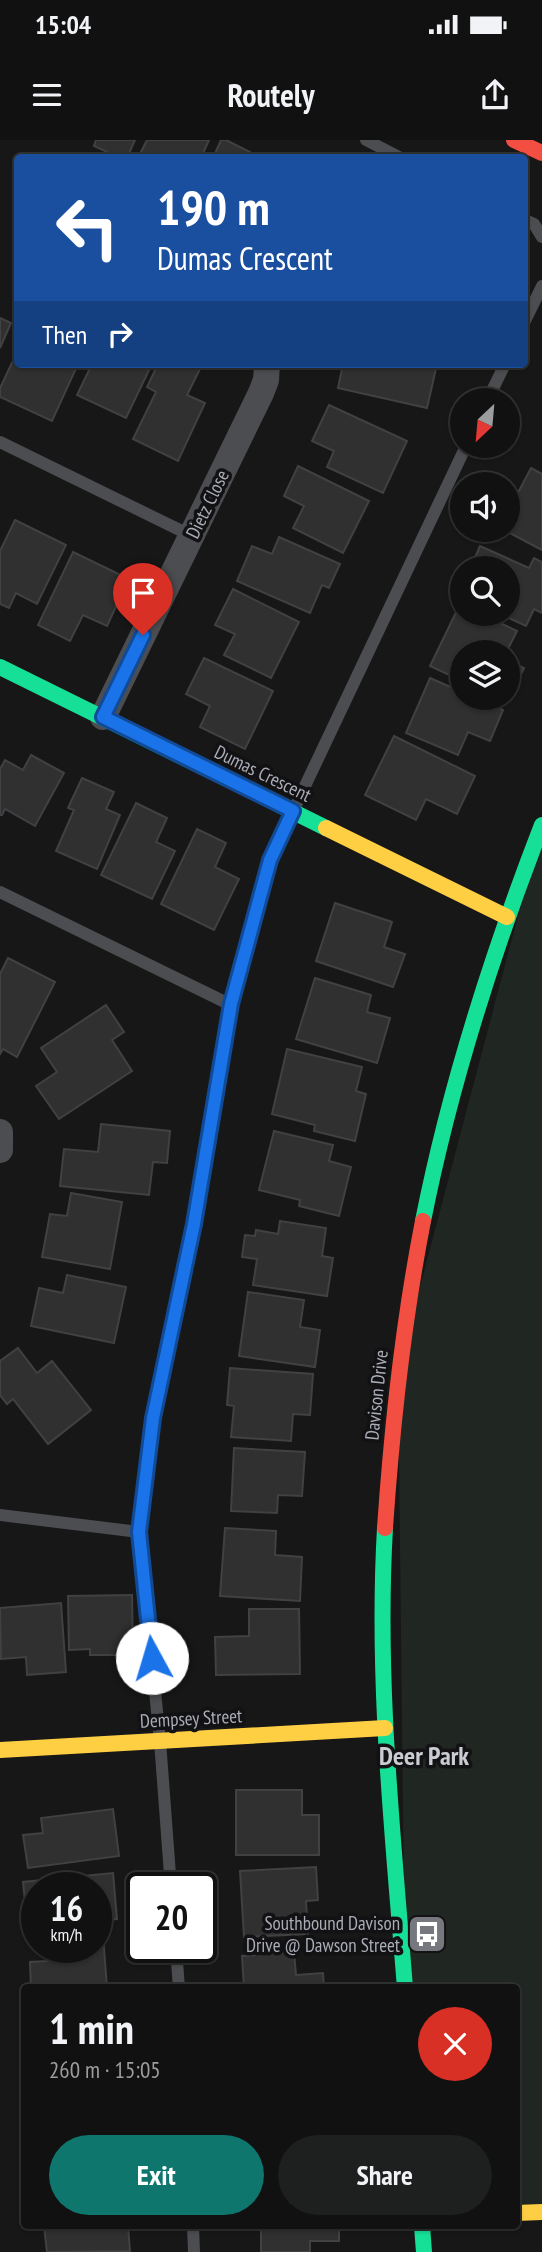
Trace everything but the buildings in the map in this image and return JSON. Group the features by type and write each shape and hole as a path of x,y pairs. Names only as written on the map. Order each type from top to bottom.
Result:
{"street":[{"path":"514,140 542,153"},
{"name":"Dietz Close","path":"103,717 261,393 268,368"},
{"name":"Dumas Crescent","path":"0,667 507,917"},
{"name":"Davison Drive","path":"405,1984 383,1675 384,1549 398,1370 434,1168 473,1018 542,825"},
{"path":"0,1132 0,1150"},
{"name":"Dempsey Street","path":"0,1750 386,1728"},
{"path":"520,2213 542,2212"},
{"path":"422,2229 424,2252"}],"lane":[{"path":"366,140 393,154"},
{"path":"528,221 534,224 542,237"},
{"path":"528,315 542,286"},
{"path":"493,388 503,368"},
{"path":"0,442 192,536"},
{"path":"171,1872 139,1532 153,1418 194,1224 231,1004 270,860 460,458"},
{"path":"0,892 231,1004"},
{"path":"0,1515 139,1532"},
{"path":"177,1963 179,1984"},
{"path":"193,2229 194,2252"}],"shaded area":[{"path":"542,825 542,2212 520,2213 520,1984 405,1984 398,1370"}],"traffic: fast":[{"path":"0,667 326,828"},
{"path":"423,1221 446,1120 474,1020 542,825"},
{"path":"385,1528 384,1700 405,1984"},
{"path":"422,2229 424,2252"}],"traffic: slow":[{"path":"326,828 507,917"},
{"path":"0,1750 385,1728"},
{"path":"520,2213 542,2212"}],"traffic: jam":[{"path":"514,140 542,153"},
{"path":"385,1528 399,1374 423,1221"}],"place":[{"name":"Southbound Davison Drive @ Dawson Street","path":"427,1934"}],"district":[{"name":"Deer Park","path":"424,1755"}],"route":[{"path":"143,635 103,717 293,811 270,860 231,1004 194,1224 153,1418 139,1532 152,1658"}]}
